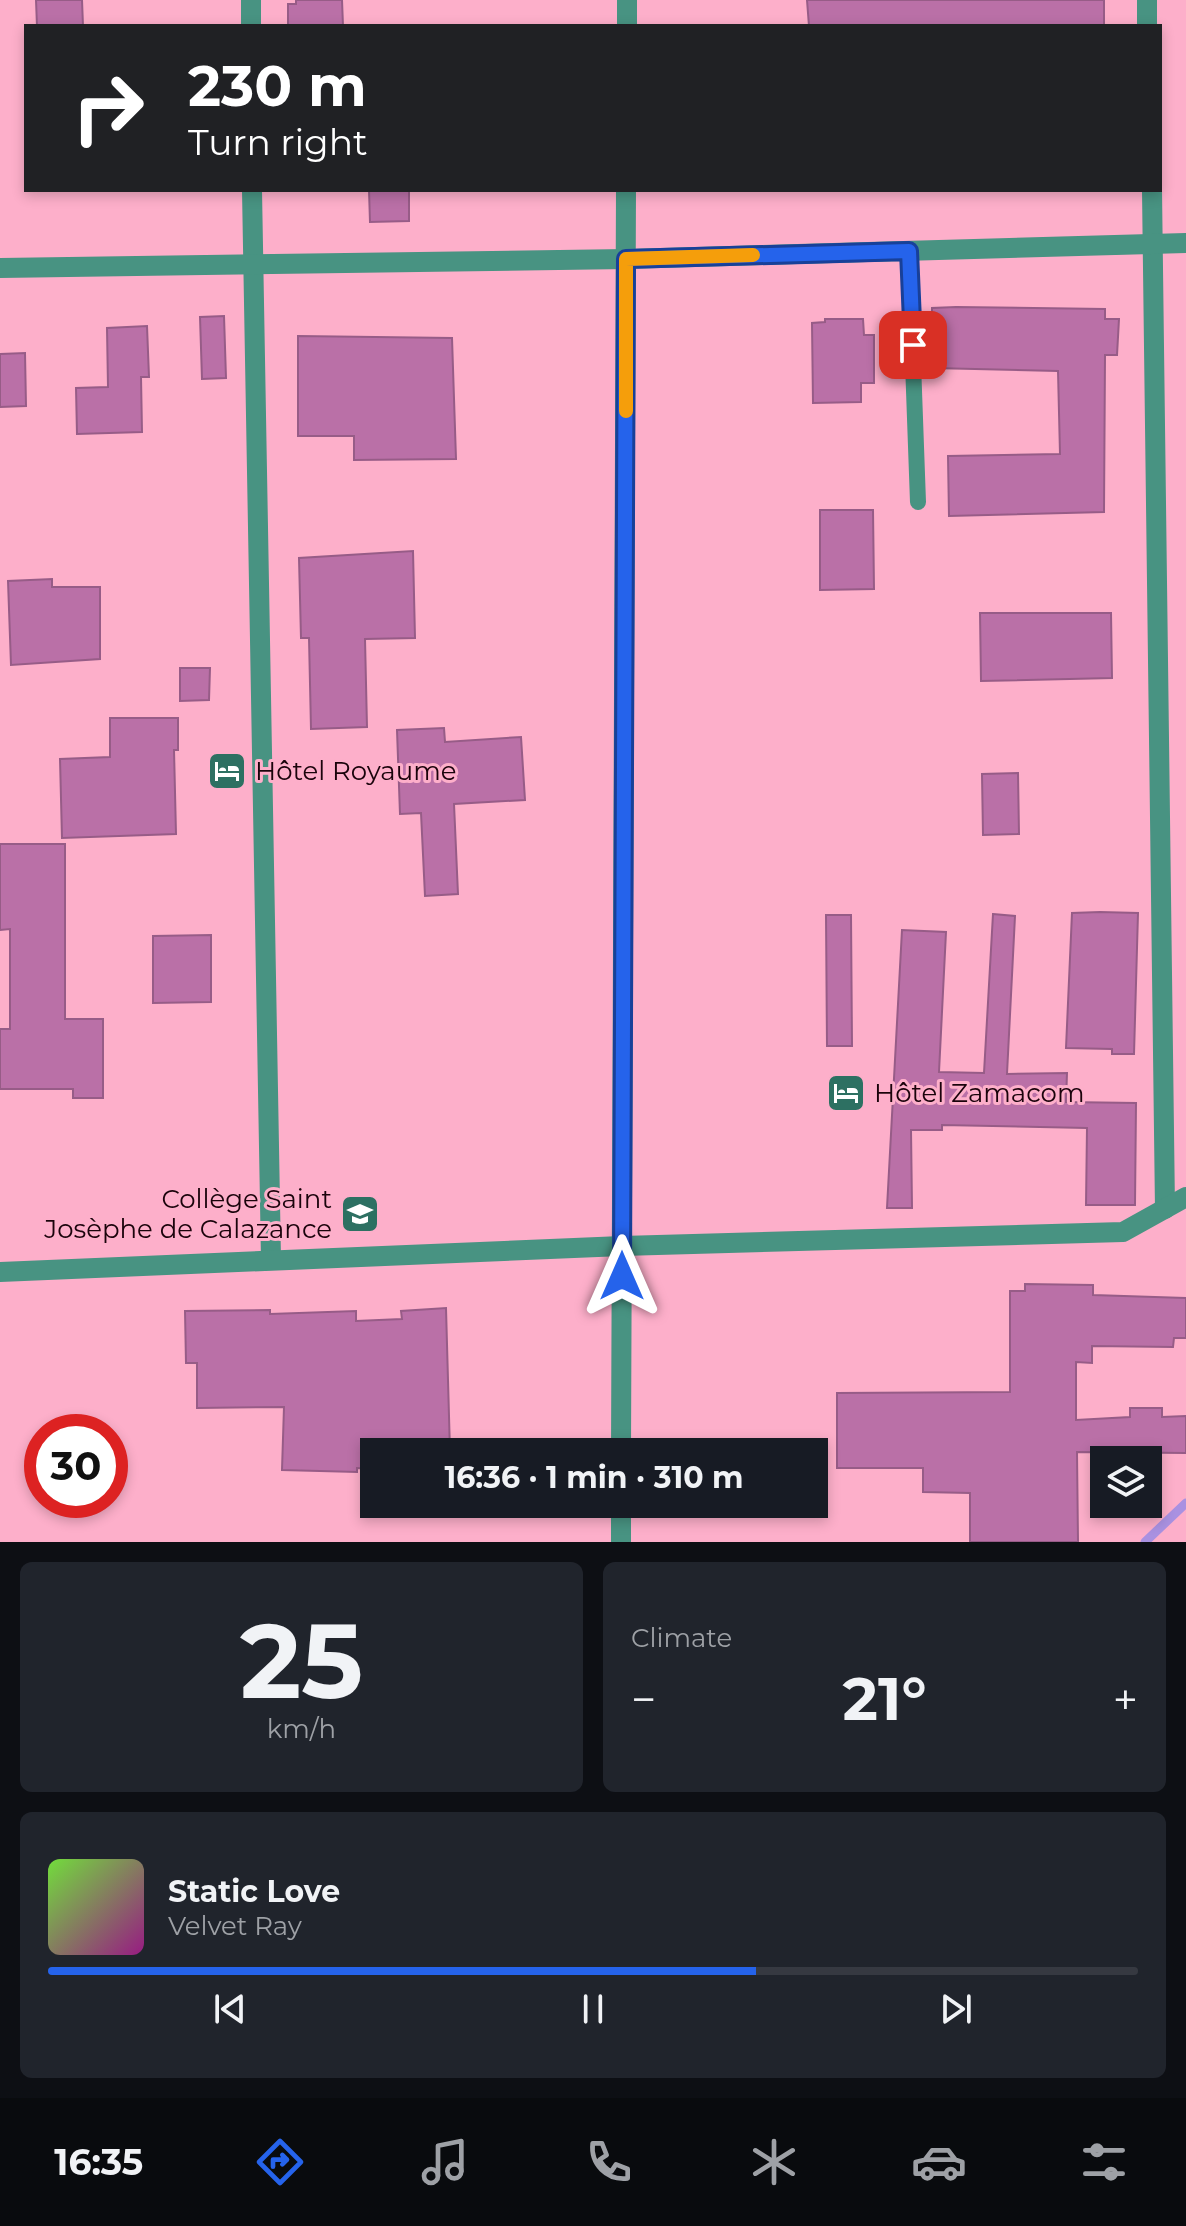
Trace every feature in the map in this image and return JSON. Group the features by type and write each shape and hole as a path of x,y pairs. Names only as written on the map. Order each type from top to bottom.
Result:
{"street":[{"path":"251,0 251,24"},
{"path":"627,0 627,24"},
{"path":"1147,0 1147,24"},
{"path":"252,192 271,1259"},
{"path":"621,1438 626,192"},
{"path":"1152,192 1165,1209"},
{"path":"0,268 626,259 1186,243"},
{"path":"0,1272 622,1246 1123,1232 1186,1197"},
{"path":"621,1518 621,1542"}],"lane":[{"path":"909,251 918,502"}],"building":[{"path":"36,0 82,0 83,24 37,24"},
{"path":"296,0 342,0 343,24 288,24 288,4 296,4"},
{"path":"807,0 1104,0 1104,24 809,24"},
{"path":"369,192 409,192 409,221 370,222"},
{"path":"932,308 1105,309 1105,319 1119,319 1117,355 1105,355 1104,512 949,516 948,456 1060,454 1058,371 932,368"},
{"path":"224,316 226,378 202,379 200,317"},
{"path":"825,319 863,319 864,335 874,335 874,383 861,383 861,402 813,403 812,323 825,322"},
{"path":"147,326 149,377 141,377 142,432 77,434 76,388 108,387 107,328"},
{"path":"298,336 452,338 456,459 354,460 354,436 298,436"},
{"path":"25,353 26,406 0,407 0,354"},
{"path":"820,510 873,510 874,589 820,590"},
{"path":"413,551 415,638 365,639 367,727 311,729 309,638 301,638 299,558"},
{"path":"52,579 52,587 100,587 100,659 11,665 8,581"},
{"path":"980,613 1111,613 1112,678 981,681"},
{"path":"180,668 210,668 209,700 180,701"},
{"path":"110,718 178,718 178,750 174,750 176,834 62,838 60,759 110,757"},
{"path":"444,728 445,742 521,737 525,800 454,804 458,894 425,896 421,813 400,814 397,730"},
{"path":"1018,773 1019,834 983,835 982,774"},
{"path":"0,844 65,844 65,1019 103,1019 103,1098 73,1098 73,1089 0,1089 0,1029 10,1029 10,929 0,930"},
{"path":"1072,913 1138,913 1134,1054 1112,1054 1112,1049 1066,1048"},
{"path":"993,914 1015,916 1007,1074 1067,1073 1066,1102 1136,1103 1135,1205 1086,1205 1087,1128 942,1125 942,1130 911,1130 912,1208 887,1208 902,930 946,932 939,1072 984,1073"},
{"path":"826,915 851,915 852,1046 827,1046"},
{"path":"211,935 211,1002 153,1003 153,936"},
{"path":"1025,1284 1093,1285 1093,1295 1186,1298 1186,1338 1174,1338 1173,1347 1092,1346 1092,1363 1076,1362 1076,1420 1130,1417 1130,1408 1162,1408 1162,1417 1186,1416 1186,1453 1162,1453 1162,1446 1090,1446 1090,1452 1077,1452 1078,1542 970,1542 970,1493 923,1492 923,1468 837,1468 837,1393 1010,1392 1010,1291 1025,1291"},
{"path":"446,1308 450,1438 360,1438 360,1468 357,1468 357,1472 282,1470 284,1407 197,1408 197,1363 186,1363 185,1311 270,1310 270,1314 356,1311 356,1321 402,1319 401,1311"}],"waterway":[{"path":"1145,1542 1186,1503"}],"slow traffic":[{"path":"626,411 626,259 753,255"}],"place":[{"name":"Hôtel Royaume","path":"227,771"},
{"name":"Hôtel Zamacom","path":"846,1093"},
{"name":"Collège Saint Josèphe de Calazance","path":"360,1214"}],"route":[{"path":"622,1276 626,259 909,251 913,345"}]}
